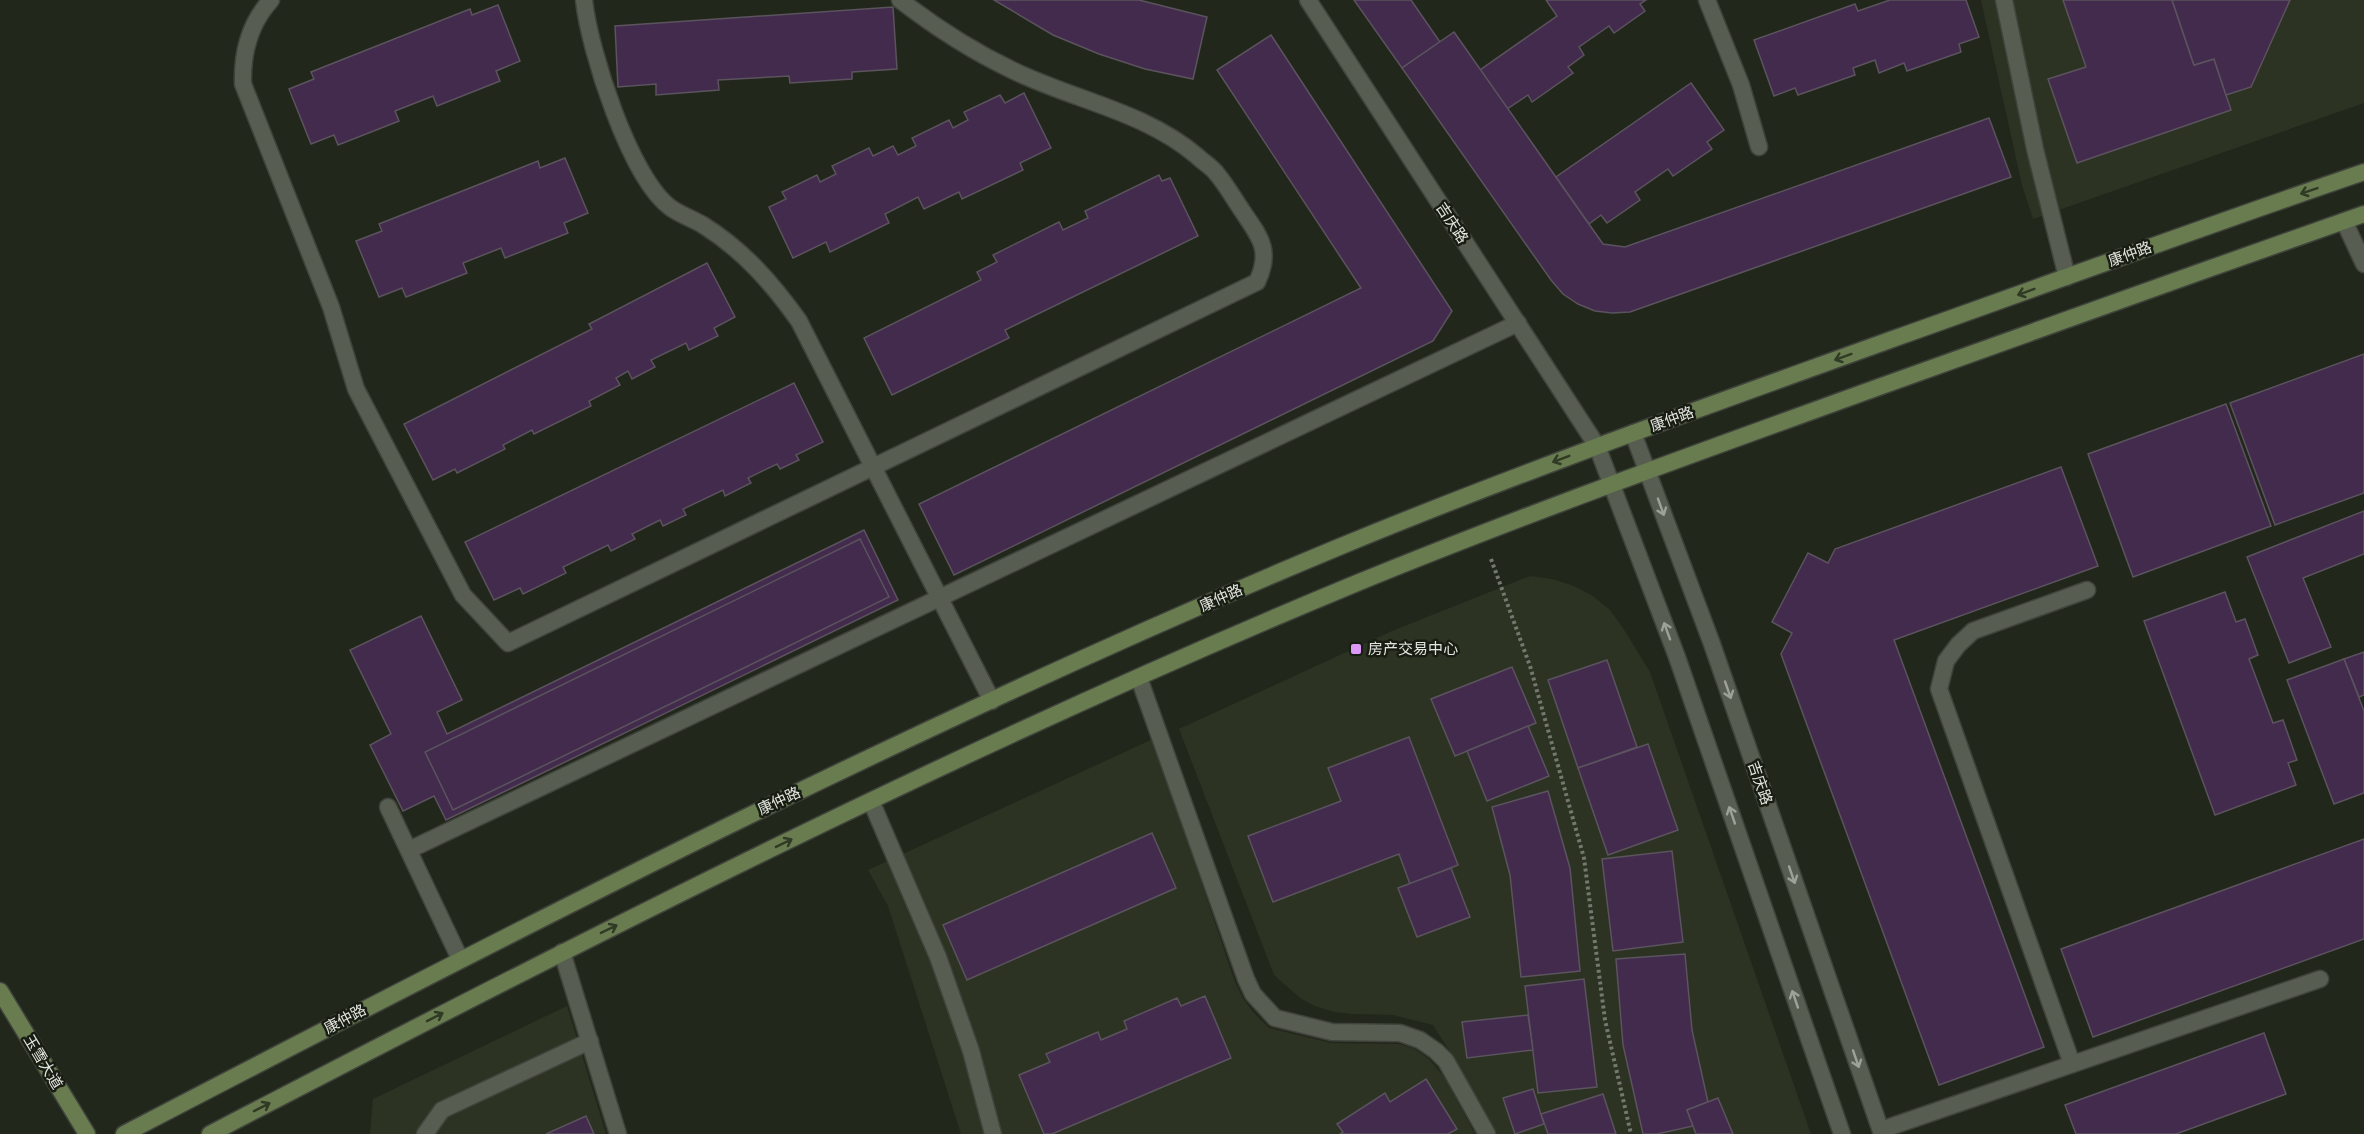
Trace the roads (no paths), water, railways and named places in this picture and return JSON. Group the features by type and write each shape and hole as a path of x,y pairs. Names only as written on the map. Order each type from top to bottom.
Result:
{"main road":[{"name":"康仲路","path":"124,1134 460,959 700,839 992,701 1337,548 1597,446 2364,172"},
{"path":"210,1134 562,952 872,801 1139,678 1353,585 1647,470 2364,214"},
{"name":"玉雪大道","path":"0,991 87,1134"}],"street":[{"path":"271,0 252,26 245,46 243,84 331,307 356,389 463,595 508,643 1257,282 1263,270 1265,257 1261,239 1216,173 1180,142 1132,116 1055,89 1011,70 969,48 900,0"},
{"path":"584,0 610,100 636,162 651,186 669,207 732,245 759,270 799,321 992,701"},
{"name":"吉庆路","path":"1308,0 1597,446 1677,657 1842,1134"},
{"path":"1707,0 1741,85 1760,147"},
{"path":"2004,0 2035,149 2067,277"},
{"path":"2344,221 2364,264"},
{"path":"409,850 1518,323"},
{"name":"吉庆路","path":"1633,433 1712,644 1881,1132"},
{"path":"2072,1064 1939,689 1947,661 1958,645 1973,631 2086,590"},
{"path":"1139,678 1253,994 1275,1018 1332,1032 1400,1034 1420,1040 1446,1061 1487,1134"},
{"path":"872,801 938,957 971,1051 993,1134"},
{"path":"388,807 460,959"},
{"path":"562,952 618,1134"},
{"path":"1881,1132 2320,979"},
{"path":"425,1134 442,1110 590,1041"}],"place":[{"name":"房产交易中心","path":"1356,649"}]}
